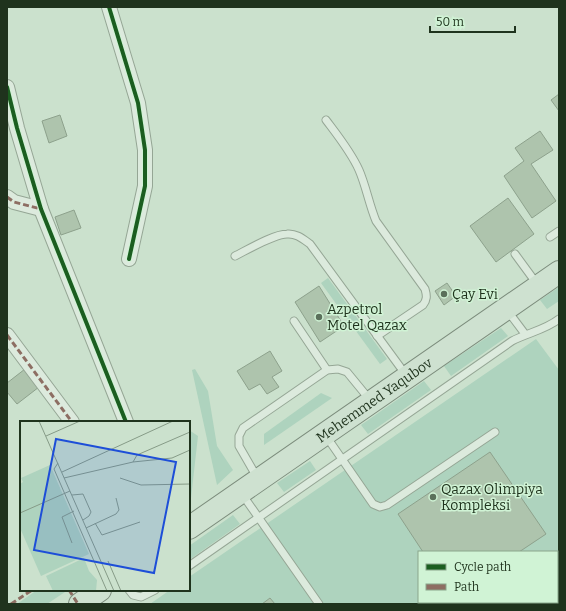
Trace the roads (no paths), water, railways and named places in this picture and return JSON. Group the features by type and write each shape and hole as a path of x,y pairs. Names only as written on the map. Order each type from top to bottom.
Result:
{"main road":[{"name":"Mehemmed Yaqubov","path":"190,527 559,272"},
{"path":"80,604 99,591"}],"street":[{"path":"109,7 138,103 145,150 145,186 129,259"},
{"path":"7,87 20,142 41,209 126,421"},
{"path":"7,197 14,202 41,209"},
{"path":"7,334 71,421"}],"lane":[{"path":"326,120 360,171 371,210 376,221 425,289 426,301 423,305 377,336"},
{"path":"550,237 559,231"},
{"path":"235,256 278,236 288,234 298,236 310,244 407,377"},
{"path":"515,254 539,286"},
{"path":"506,308 525,334"},
{"path":"190,565 512,341 525,334 542,329 559,319"},
{"path":"294,321 327,370"},
{"path":"259,480 239,446 239,436 244,428 327,370 338,369 347,372 371,402"},
{"path":"325,434 373,504 380,507 387,505 495,432"},
{"path":"241,492 319,604"},
{"path":"130,591 133,595 140,597 153,591"}],"place":[{"name":"Çay Evi","path":"444,294"},
{"name":"Azpetrol Motel Qazax","path":"319,317"},
{"name":"Qazax Olimpiya Kompleksi","path":"433,497"}]}
